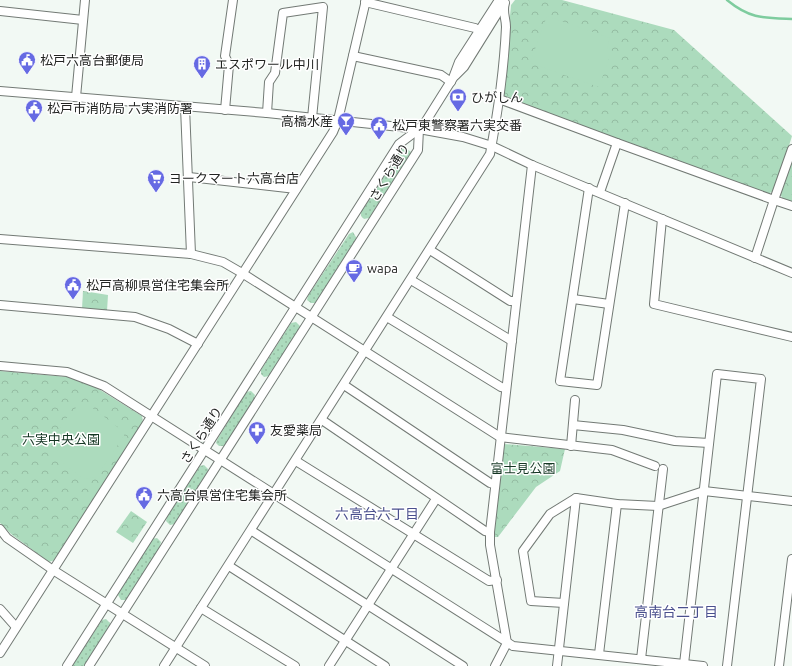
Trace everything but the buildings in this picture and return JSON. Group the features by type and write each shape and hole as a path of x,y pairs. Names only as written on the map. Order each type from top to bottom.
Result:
{"street":[{"path":"76,97 85,0"},
{"path":"225,110 229,65 225,56 233,0"},
{"path":"0,653 333,132 338,120 366,1 471,27 479,31"},
{"path":"420,129 494,20 503,1"},
{"path":"164,666 366,352 488,157 492,146 499,99 506,26 503,13 503,1"},
{"path":"452,80 459,62 479,31 503,1"},
{"path":"266,114 269,82 275,73 283,13 322,7 312,118"},
{"path":"0,11 83,20"},
{"path":"494,20 499,19 506,26"},
{"path":"352,56 441,75 452,80"},
{"path":"0,91 338,120 420,129 463,137 492,146 532,165 792,273"},
{"path":"499,99 792,206"},
{"path":"185,107 191,254"},
{"name":"さくら通り","path":"67,666 398,144 420,129"},
{"name":"さくら通り","path":"89,666 221,462 418,150 420,129"},
{"path":"600,192 617,143"},
{"path":"755,258 792,149"},
{"path":"495,666 507,643 490,545 490,532 494,484 532,165"},
{"path":"189,177 296,189"},
{"path":"589,188 560,382 597,385 625,203"},
{"path":"662,219 654,304 792,337"},
{"path":"0,239 191,254 208,257 223,262 312,317 500,438 612,450 659,467 658,506 641,659"},
{"path":"430,250 510,301 516,301"},
{"path":"411,280 512,341"},
{"path":"573,299 609,304"},
{"path":"0,305 135,317 169,329 198,344"},
{"path":"387,317 506,388"},
{"path":"0,366 67,372 104,386 204,452 513,646 703,666"},
{"path":"684,664 718,374 761,379 727,666"},
{"path":"344,386 490,483 494,484"},
{"path":"571,446 575,400"},
{"path":"322,420 436,499 485,531 490,532"},
{"path":"573,425 623,430 675,441 709,443"},
{"path":"296,461 489,581 497,580"},
{"path":"564,603 531,601 523,551 550,514 576,498 617,504 658,506 704,490 792,501"},
{"path":"557,666 576,498"},
{"path":"329,666 436,499"},
{"path":"599,654 617,504"},
{"path":"0,529 7,538 53,570 205,666"},
{"path":"252,531 463,666"},
{"path":"779,666 792,559"},
{"path":"229,566 385,666"},
{"path":"201,608 295,666"},
{"path":"0,609 16,627"}],"green space":[{"path":"515,0 562,0 674,30 792,136 775,190 768,194 506,98 503,93 511,5"},
{"path":"547,16 610,38 607,48 612,50 599,87 530,63"},
{"path":"406,148 411,152 408,159 369,218 364,219 361,216 361,212 402,149"},
{"path":"792,160 792,202 783,199 780,194"},
{"path":"353,232 357,239 316,303 311,303 307,300 308,296 349,234"},
{"path":"83,291 108,295 107,311 82,309"},
{"path":"296,322 300,326 300,329 269,376 264,377 261,374 261,370 291,323"},
{"name":"六実中央公園","path":"0,371 68,377 89,383 142,416 143,423 55,560 49,562 11,534 0,523"},
{"path":"251,391 255,395 253,402 225,446 219,446 216,443 217,440 246,392"},
{"path":"78,406 90,406 124,432 124,436 96,477 84,479 62,461 56,445 62,424"},
{"name":"富士見公園","path":"504,444 565,449 560,471 536,487 498,537 493,537"},
{"path":"204,465 208,471 175,524 170,525 166,521 167,517 200,466"},
{"path":"131,511 147,522 133,543 116,532"},
{"path":"157,538 161,542 159,549 126,600 121,600 118,595 120,590 152,539"},
{"path":"106,619 110,625 84,666 72,666 102,620"}],"waterway":[{"path":"727,0 750,14 765,18 792,19"}],"place":[{"name":"松戸六高台郵便局","path":"27,75"},
{"name":"エスポワール中川","path":"202,79"},
{"name":"ひがしん","path":"458,112"},
{"name":"松戸市消防局 六実消防署","path":"34,123"},
{"name":"高橋水産","path":"346,136"},
{"name":"松戸東警察署六実交番","path":"379,140"},
{"name":"ヨークマート六高台店","path":"156,193"},
{"name":"wapa","path":"354,283"},
{"name":"松戸高柳県営住宅集会所","path":"73,300"},
{"name":"友愛薬局","path":"257,445"},
{"name":"六高台県営住宅集会所","path":"144,510"}],"district":[{"name":"六高台六丁目","path":"377,514"},
{"name":"高南台二丁目","path":"676,612"}]}
